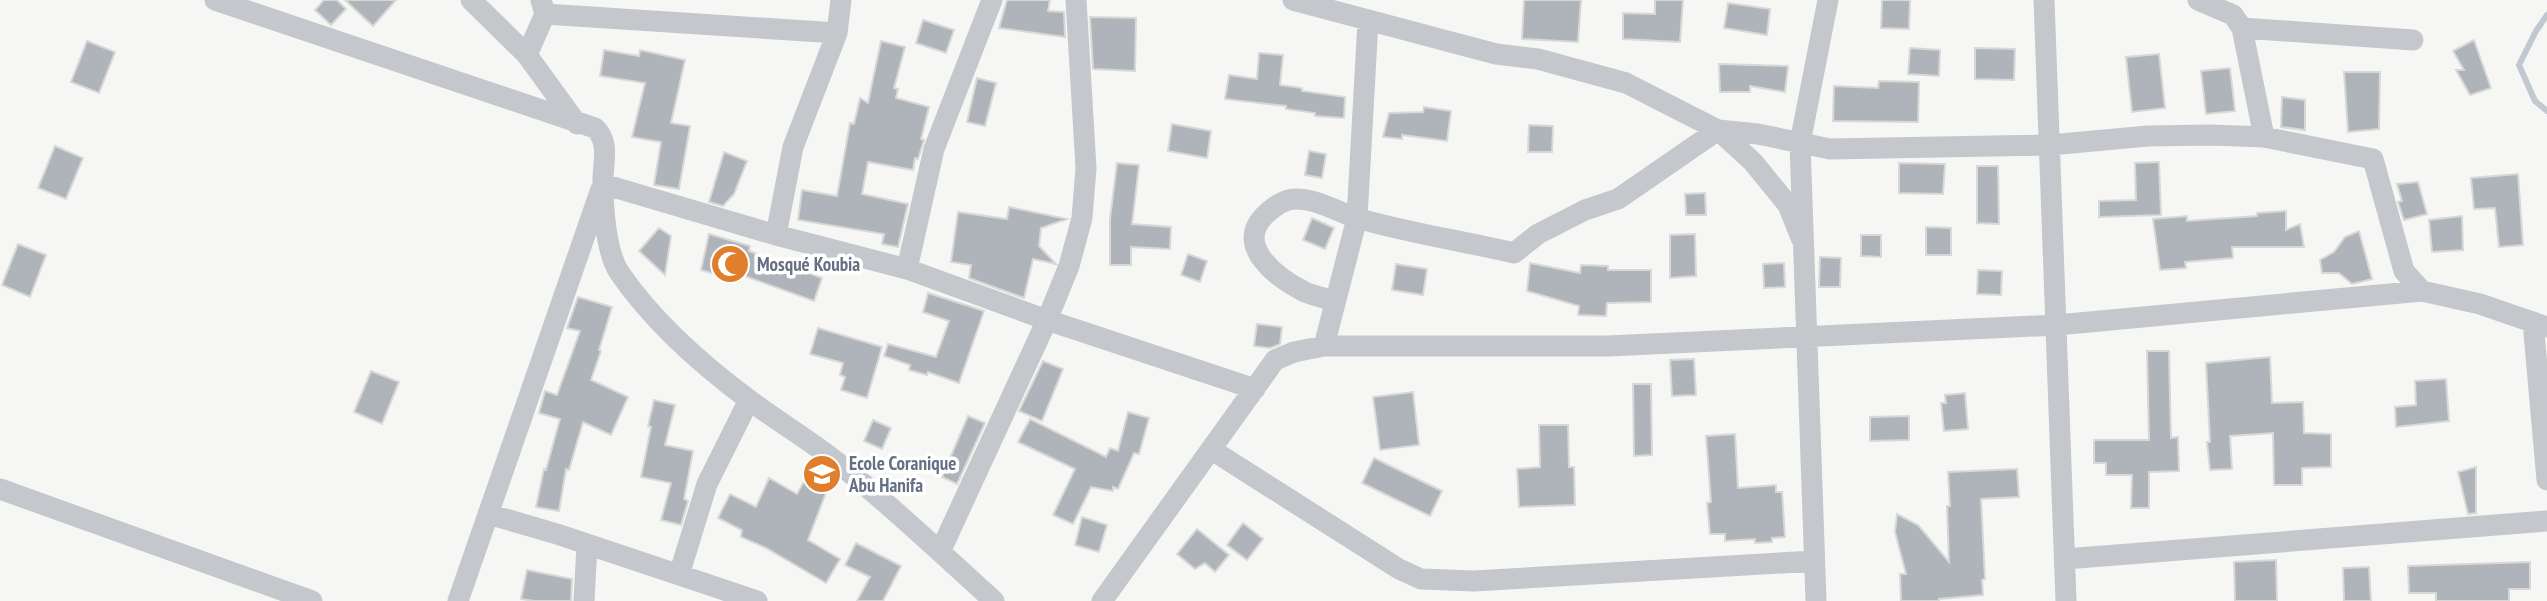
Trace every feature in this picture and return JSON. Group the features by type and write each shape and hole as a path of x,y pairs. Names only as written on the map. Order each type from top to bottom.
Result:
{"street":[{"path":"215,0 578,124 593,126 600,133 605,152 603,184 610,253 618,270 646,306 749,400 838,463 993,601"},
{"path":"471,0 527,54 578,124"},
{"path":"776,236 793,148 837,33 841,0"},
{"path":"907,269 934,149 992,0"},
{"path":"940,552 1047,320 1069,266 1082,218 1086,168 1076,0"},
{"path":"1293,0 1496,54 1538,59 1626,83 1718,130 1753,162 1788,205 1802,240"},
{"path":"1816,601 1800,143 1828,0"},
{"path":"2043,0 2066,601"},
{"path":"2198,0 2234,15 2242,28 2264,137"},
{"path":"527,54 543,7 837,33"},
{"path":"1324,346 1357,218 1368,21"},
{"path":"2242,28 2413,40"},
{"path":"1335,301 1306,293 1276,275 1257,251 1255,236 1260,221 1280,203 1293,198 1310,200 1357,218 1514,253 1538,233 1585,210 1618,199 1718,130 1758,134 1830,149 2050,145 2148,136 2264,137 2373,159 2404,271 2422,291"},
{"path":"603,184 776,236 907,269 1047,320 1255,388"},
{"path":"458,601 603,184"},
{"path":"1102,601 1275,360 1294,352 1324,346 1608,346 2057,325 2422,291 2480,304 2540,325 2547,480"},
{"path":"679,575 708,484 749,400"},
{"path":"1212,450 1399,569 1421,579 1474,591 1814,561"},
{"path":"0,489 312,601"},
{"path":"488,514 587,544 751,600"},
{"path":"2065,559 2547,521"},
{"path":"584,601 587,544"}],"building":[{"path":"324,0 337,0 346,9 331,25 315,10"},
{"path":"345,0 396,0 373,26"},
{"path":"1007,0 1050,0 1048,11 1064,12 1065,37 999,28"},
{"path":"1524,0 1581,0 1578,42 1522,39"},
{"path":"1655,0 1683,0 1680,42 1623,39 1623,13 1655,14"},
{"path":"1882,0 1910,0 1909,29 1881,28"},
{"path":"1728,3 1770,9 1767,35 1724,28"},
{"path":"1090,17 1136,18 1135,71 1093,69"},
{"path":"923,20 954,30 946,53 916,43"},
{"path":"2474,40 2491,88 2470,95 2456,70 2464,70 2453,51"},
{"path":"87,41 115,52 99,93 71,82"},
{"path":"881,41 905,47 894,88 898,89 896,98 929,107 921,139 924,140 918,159 915,158 913,170 868,162 862,194 908,204 898,247 882,244 884,234 798,220 802,190 837,196 850,123 854,124 860,98 868,103"},
{"path":"1910,48 1940,50 1939,76 1908,74"},
{"path":"1975,48 2015,49 2014,80 1975,79"},
{"path":"604,50 639,56 640,50 685,60 671,123 690,126 679,189 654,185 661,142 632,137 645,83 600,76"},
{"path":"1259,53 1283,55 1280,85 1345,97 1344,118 1315,116 1315,113 1286,109 1286,106 1225,99 1229,75 1257,79"},
{"path":"2159,54 2165,108 2132,112 2126,57"},
{"path":"1719,64 1788,66 1785,92 1750,86 1750,92 1720,92"},
{"path":"2230,68 2235,111 2206,114 2201,71"},
{"path":"2344,72 2380,72 2379,129 2348,132"},
{"path":"977,78 996,83 985,126 967,122"},
{"path":"1879,81 1919,82 1918,122 1833,121 1834,86 1878,88"},
{"path":"2282,97 2305,100 2305,130 2281,127"},
{"path":"1424,107 1451,111 1447,141 1402,135 1402,139 1383,137 1389,113 1423,112"},
{"path":"1172,124 1211,131 1207,158 1168,151"},
{"path":"1529,125 1553,126 1552,152 1528,152"},
{"path":"55,146 83,158 66,199 38,188"},
{"path":"1309,151 1326,154 1322,178 1305,175"},
{"path":"724,152 747,161 734,194 723,206 709,202"},
{"path":"2159,162 2161,215 2099,217 2099,201 2136,200 2135,163"},
{"path":"1117,163 1139,165 1132,224 1171,227 1170,249 1131,247 1131,265 1110,265 1110,219"},
{"path":"1899,163 1945,164 1943,194 1899,193"},
{"path":"1977,166 1998,166 1999,224 1977,223"},
{"path":"2518,174 2523,245 2499,247 2495,208 2474,209 2471,178"},
{"path":"2418,182 2427,214 2404,220 2398,202 2402,201 2397,184"},
{"path":"1705,193 1706,215 1686,215 1685,194"},
{"path":"1009,207 1067,219 1041,228 1039,246 1056,264 1033,259 1024,298 969,278 971,265 951,262 958,212 1007,219"},
{"path":"2286,211 2286,230 2300,224 2304,247 2232,247 2233,258 2185,262 2186,268 2160,270 2153,219 2187,216 2187,221"},
{"path":"2462,216 2463,250 2432,252 2429,220"},
{"path":"1312,218 1334,228 1325,249 1303,240"},
{"path":"1926,227 1951,228 1951,255 1926,255"},
{"path":"659,228 671,236 665,275 639,251"},
{"path":"2359,231 2372,279 2352,284 2339,273 2322,273 2320,260 2334,252 2345,237"},
{"path":"709,234 750,246 749,251 822,278 814,301 742,275 740,281 701,270"},
{"path":"1695,234 1696,276 1670,278 1670,235"},
{"path":"1861,235 1881,235 1881,257 1861,256"},
{"path":"18,244 46,255 30,297 2,285"},
{"path":"1188,254 1207,261 1200,282 1181,275"},
{"path":"1820,257 1841,258 1840,287 1819,287"},
{"path":"1530,263 1580,273 1581,265 1608,266 1608,270 1651,270 1651,302 1607,303 1606,316 1578,315 1579,306 1527,291"},
{"path":"1784,263 1785,287 1764,288 1763,264"},
{"path":"1396,264 1427,269 1423,295 1392,290"},
{"path":"1978,270 2002,271 2001,295 1977,294"},
{"path":"928,293 984,311 959,383 928,372 927,375 909,370 910,365 884,356 888,344 936,357 949,321 923,312"},
{"path":"578,297 612,307 591,380 628,397 611,435 583,422 569,470 566,469 559,511 536,507 544,469 546,470 560,419 539,413 545,391 557,395 580,331 567,328"},
{"path":"1257,324 1282,327 1280,344 1270,348 1254,346"},
{"path":"818,328 882,347 867,398 841,390 845,377 840,375 843,363 810,354"},
{"path":"2147,351 2169,351 2171,438 2178,437 2179,471 2149,472 2149,508 2131,508 2132,475 2106,475 2106,463 2094,463 2094,440 2149,440"},
{"path":"2270,357 2272,403 2303,402 2304,433 2331,434 2331,467 2302,468 2302,485 2274,485 2273,433 2230,436 2232,469 2210,470 2206,363"},
{"path":"1694,359 1696,395 1672,396 1670,360"},
{"path":"1043,361 1063,369 1042,421 1019,411"},
{"path":"371,371 399,382 382,424 354,412"},
{"path":"2446,379 2449,421 2396,427 2395,407 2416,405 2415,381"},
{"path":"1633,384 1651,384 1652,455 1634,456"},
{"path":"1413,392 1419,445 1380,450 1373,397"},
{"path":"1965,393 1968,429 1944,431 1941,403 1946,403 1945,395"},
{"path":"654,400 675,405 665,445 693,451 684,499 688,501 681,525 661,520 671,483 641,477"},
{"path":"1128,412 1149,418 1139,454 1134,453 1118,489 1113,487 1113,491 1091,487 1073,524 1053,515 1075,469 1018,442 1030,419 1106,457 1110,448 1118,451"},
{"path":"968,416 985,423 957,484 942,477"},
{"path":"1909,416 1909,440 1870,441 1870,417"},
{"path":"873,420 891,428 882,449 864,441"},
{"path":"1539,425 1568,425 1569,467 1574,467 1575,505 1519,507 1517,469 1540,467"},
{"path":"1735,434 1738,488 1776,485 1776,492 1782,492 1785,537 1772,538 1772,542 1755,543 1755,539 1725,541 1725,534 1710,534 1707,503 1711,502 1706,436"},
{"path":"1374,458 1442,491 1430,516 1362,483"},
{"path":"815,462 828,472 821,487 827,490 808,540 840,559 826,583 766,548 741,537 742,530 718,518 730,494 756,507 769,478 797,494"},
{"path":"2476,467 2476,513 2468,514 2458,472"},
{"path":"2017,469 2019,497 1981,499 1985,579 1982,580 1983,595 1939,601 1901,601 1900,574 1906,574 1895,532 1897,514 1918,525 1949,562 1948,472"},
{"path":"1082,517 1107,525 1099,552 1075,545"},
{"path":"1243,523 1263,539 1247,560 1227,545"},
{"path":"1197,529 1229,555 1215,572 1205,563 1195,569 1177,554"},
{"path":"856,543 901,566 883,601 857,601 870,577 845,565"},
{"path":"2276,560 2277,601 2235,601 2234,562"},
{"path":"2530,562 2530,589 2509,589 2509,601 2436,601 2436,593 2409,593 2408,566"},
{"path":"2369,567 2371,601 2344,601 2343,568"},
{"path":"527,570 572,579 571,601 521,599"}],"waterway":[{"path":"2547,15 2519,65 2535,101 2547,111"}],"place":[{"name":"Mosqué Koubia","path":"730,264"},
{"name":"Ecole Coranique Abu Hanifa","path":"822,474"}]}
